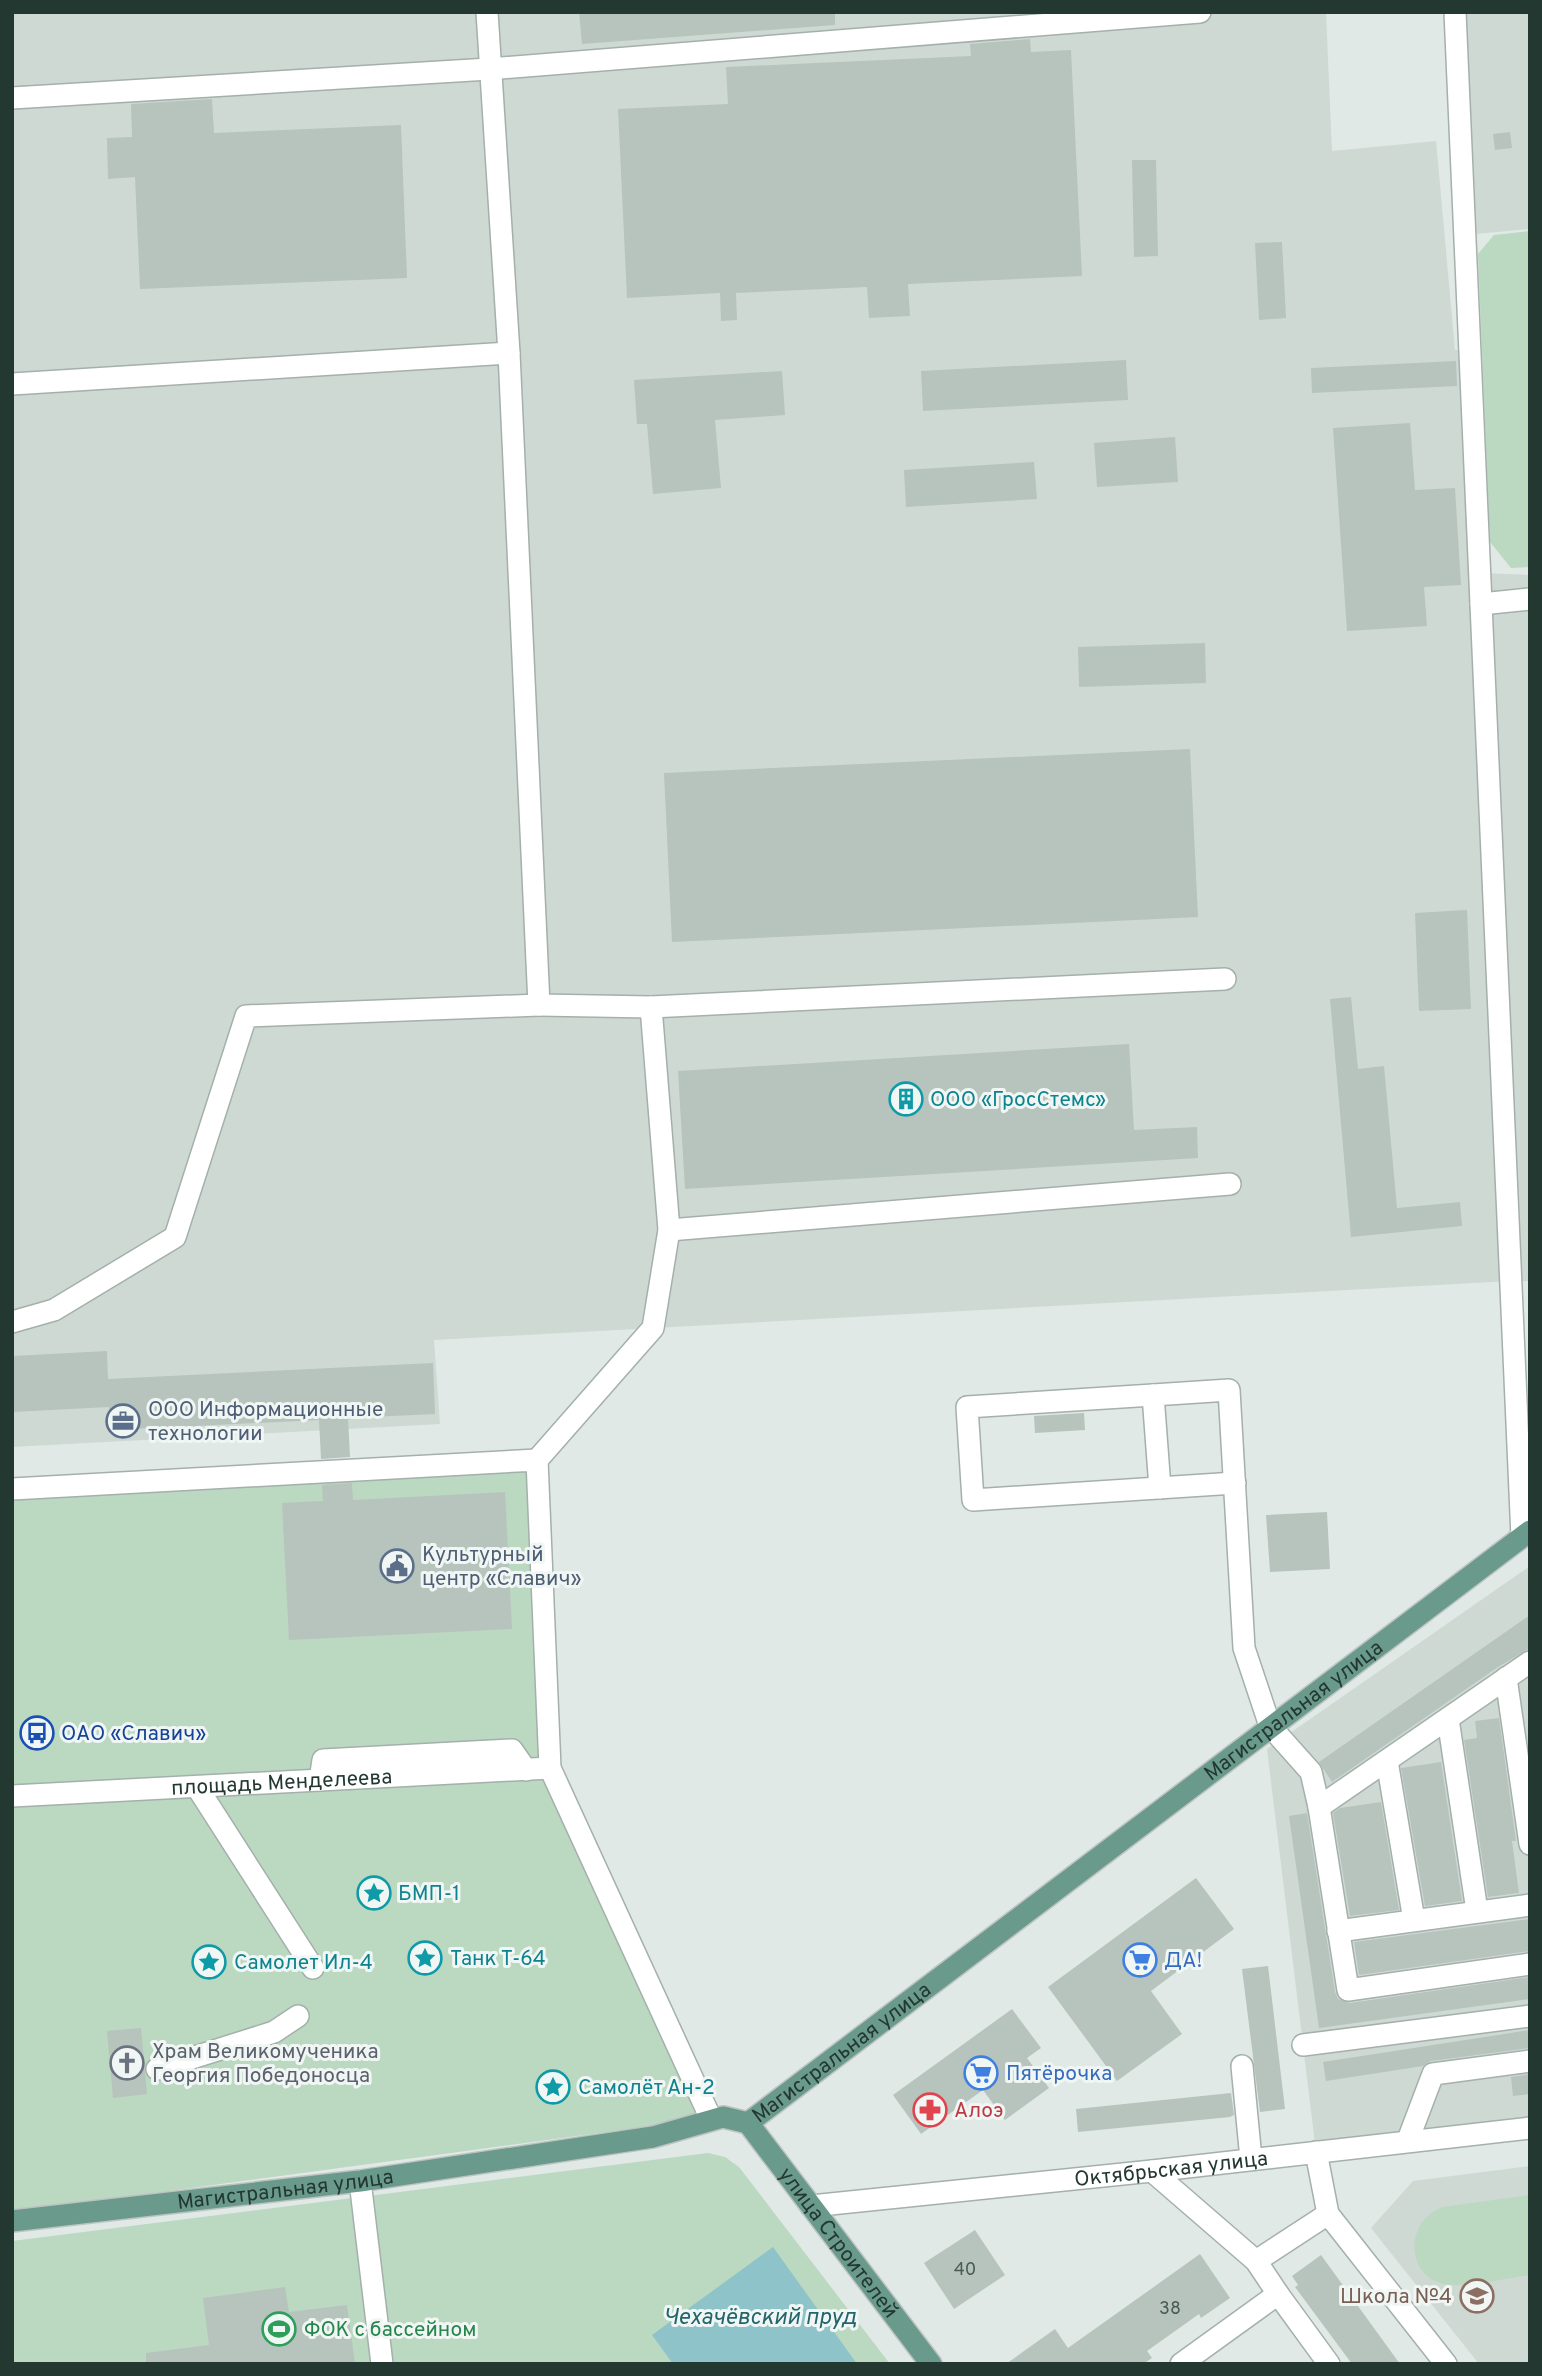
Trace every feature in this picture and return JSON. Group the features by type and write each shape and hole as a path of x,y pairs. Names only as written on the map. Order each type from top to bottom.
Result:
{"main road":[{"name":"Магистральная улица","path":"12,2221 360,2181 653,2137 723,2117 748,2123 1526,1534"},
{"name":"улица Строителей","path":"748,2123 931,2364"}],"street":[{"path":"487,12 509,353 539,1005"},
{"path":"12,97 489,69 1200,12"},
{"path":"1455,12 1526,1534"},
{"path":"12,384 509,353"},
{"path":"1481,604 1530,599"},
{"path":"12,1322 54,1310 175,1237 246,1016 539,1005 651,1007 1224,979"},
{"path":"651,1007 669,1230 653,1328 537,1460 550,1768 711,2119"},
{"path":"669,1230 1230,1184"},
{"path":"1235,1483 973,1500 967,1407 1229,1390 1235,1483 1244,1648 1270,1726 1311,1772 1348,1990 1530,1965"},
{"path":"1153,1395 1160,1488"},
{"path":"12,1489 537,1460"},
{"path":"1319,1807 1530,1661"},
{"path":"1506,1678 1530,1844"},
{"path":"1448,1719 1477,1911"},
{"path":"1387,1761 1414,1920"},
{"name":"площадь Менделеева","path":"12,1796 128,1796 197,1787 550,1768"},
{"path":"197,1787 313,1968"},
{"path":"1338,1931 1530,1905"},
{"path":"1303,2046 1530,2015"},
{"path":"157,2069 274,2032 298,2016"},
{"path":"1408,2140 1433,2074 1530,2061"},
{"path":"1242,2066 1251,2159"},
{"name":"Октябрьская улица","path":"811,2206 1530,2128"},
{"path":"1316,2152 1328,2214 1446,2364"},
{"path":"1153,2171 1256,2260 1329,2364"},
{"path":"360,2181 382,2364"},
{"path":"1256,2260 1328,2214"},
{"path":"1181,2364 1278,2294"}],"shaded area":[{"path":"12,12 1326,12 1332,151 1436,141 1455,350 1467,350 1510,1281 434,1340 440,1424 12,1447"},
{"path":"1455,12 1530,12 1530,229 1465,235"},
{"path":"1479,573 1530,575 1530,1281 1512,1281"},
{"path":"1530,1566 1530,2128 1316,2152 1267,1749"},
{"name":"Школа №4","path":"1530,2166 1530,2364 1479,2364 1371,2228 1413,2181"}],"green space":[{"path":"1530,231 1530,567 1511,568 1490,542 1478,254 1494,235"},
{"path":"537,1461 550,1768 710,2118 12,2212 12,1489"},
{"path":"708,2153 725,2157 739,2167 890,2364 12,2364 12,2241"},
{"path":"1530,2195 1530,2275 1451,2285 1430,2278 1421,2269 1414,2246 1422,2223 1431,2213 1443,2207"}],"water":[{"name":"Чехачёвский пруд","path":"773,2247 857,2364 673,2364 652,2335"}],"building":[{"path":"579,12 835,12 835,25 582,44"},
{"path":"1030,39 1031,52 1071,50 1082,276 908,284 910,316 869,318 867,287 736,293 737,320 721,321 720,293 627,298 618,109 728,104 726,67 971,56 970,44"},
{"path":"212,99 214,133 401,125 407,278 140,289 135,177 108,179 107,138 132,137 131,104"},
{"path":"1510,132 1512,148 1495,150 1493,134"},
{"path":"1132,160 1156,160 1158,256 1134,257"},
{"path":"1282,242 1286,318 1259,320 1255,243"},
{"path":"1126,360 1128,400 923,411 921,371"},
{"path":"1456,361 1457,386 1312,393 1311,368"},
{"path":"782,371 785,415 715,420 721,488 653,494 647,424 637,424 634,380"},
{"path":"1410,423 1415,490 1455,488 1461,585 1424,587 1427,626 1347,631 1333,428"},
{"path":"1175,437 1178,482 1097,487 1094,443"},
{"path":"1034,462 1037,499 906,507 904,470"},
{"path":"1205,643 1206,683 1079,687 1078,647"},
{"path":"1190,749 1198,917 672,942 664,773"},
{"path":"1467,910 1471,1009 1419,1011 1415,913"},
{"path":"1351,997 1358,1069 1384,1066 1397,1208 1460,1202 1462,1226 1351,1237 1330,999"},
{"name":"ООО «ГросСтемс»","path":"1129,1044 1134,1130 1197,1127 1198,1158 685,1189 678,1071"},
{"path":"107,1351 108,1379 433,1363 435,1414 348,1418 350,1457 321,1459 319,1420 111,1430 109,1407 12,1412 12,1356"},
{"path":"1084,1413 1085,1430 1035,1433 1034,1416"},
{"name":"Культурный центр «Славич»","path":"352,1483 353,1500 505,1492 512,1629 289,1640 282,1503 323,1501 322,1485"},
{"path":"1327,1512 1330,1569 1270,1572 1266,1515"},
{"path":"1530,1615 1530,1648 1498,1667 1332,1782 1319,1762"},
{"path":"1499,1718 1516,1841 1512,1841 1519,1893 1488,1897 1464,1740 1477,1738 1475,1721"},
{"path":"1441,1762 1462,1901 1425,1906 1401,1768"},
{"path":"1381,1802 1399,1910 1350,1916 1333,1813 1340,1808"},
{"path":"1307,1813 1338,1999 1350,2003 1530,1977 1530,1999 1319,2028 1289,1816"},
{"path":"1196,1878 1234,1929 1151,1991 1182,2034 1117,2081 1048,1987"},
{"path":"1530,1919 1530,1951 1359,1975 1354,1942"},
{"path":"1268,1966 1285,2109 1260,2112 1242,1969"},
{"name":"Пятёрочка","path":"1012,2009 1041,2048 1027,2058 1049,2088 1005,2120 983,2090 921,2134 893,2095"},
{"name":"Храм Великомученика Георгия Победоносца","path":"141,2028 147,2094 113,2098 107,2031"},
{"path":"1530,2030 1530,2048 1431,2061 1423,2066 1326,2081 1323,2062"},
{"path":"1530,2074 1530,2094 1513,2096 1511,2077"},
{"path":"1231,2093 1234,2115 1230,2117 1078,2132 1076,2109"},
{"path":"975,2230 1005,2275 954,2309 924,2263"},
{"path":"1200,2254 1230,2298 1201,2318 1199,2314 1147,2351 1152,2358 1143,2364 1006,2364 1055,2329 1068,2348"},
{"path":"1321,2255 1400,2364 1352,2364 1295,2287 1298,2285 1292,2276"},
{"name":"ФОК с бассейном","path":"285,2287 289,2312 347,2305 355,2364 146,2364 146,2353 209,2345 203,2298"}],"place":[{"name":"ООО «ГросСтемс»","path":"906,1099"},
{"name":"ООО Информационные технологии","path":"123,1421"},
{"name":"Культурный центр «Славич»","path":"397,1566"},
{"name":"ОАО «Славич»","path":"37,1733"},
{"name":"БМП-1","path":"374,1893"},
{"name":"Танк Т-64","path":"425,1958"},
{"name":"ДА!","path":"1140,1960"},
{"name":"Самолет Ил-4","path":"209,1962"},
{"name":"Храм Великомученика Георгия Победоносца","path":"127,2063"},
{"name":"Пятёрочка","path":"981,2073"},
{"name":"Самолёт Ан-2","path":"553,2087"},
{"name":"Алоэ","path":"930,2110"},
{"name":"Школа №4","path":"1477,2296"},
{"name":"ФОК с бассейном","path":"279,2329"}]}
